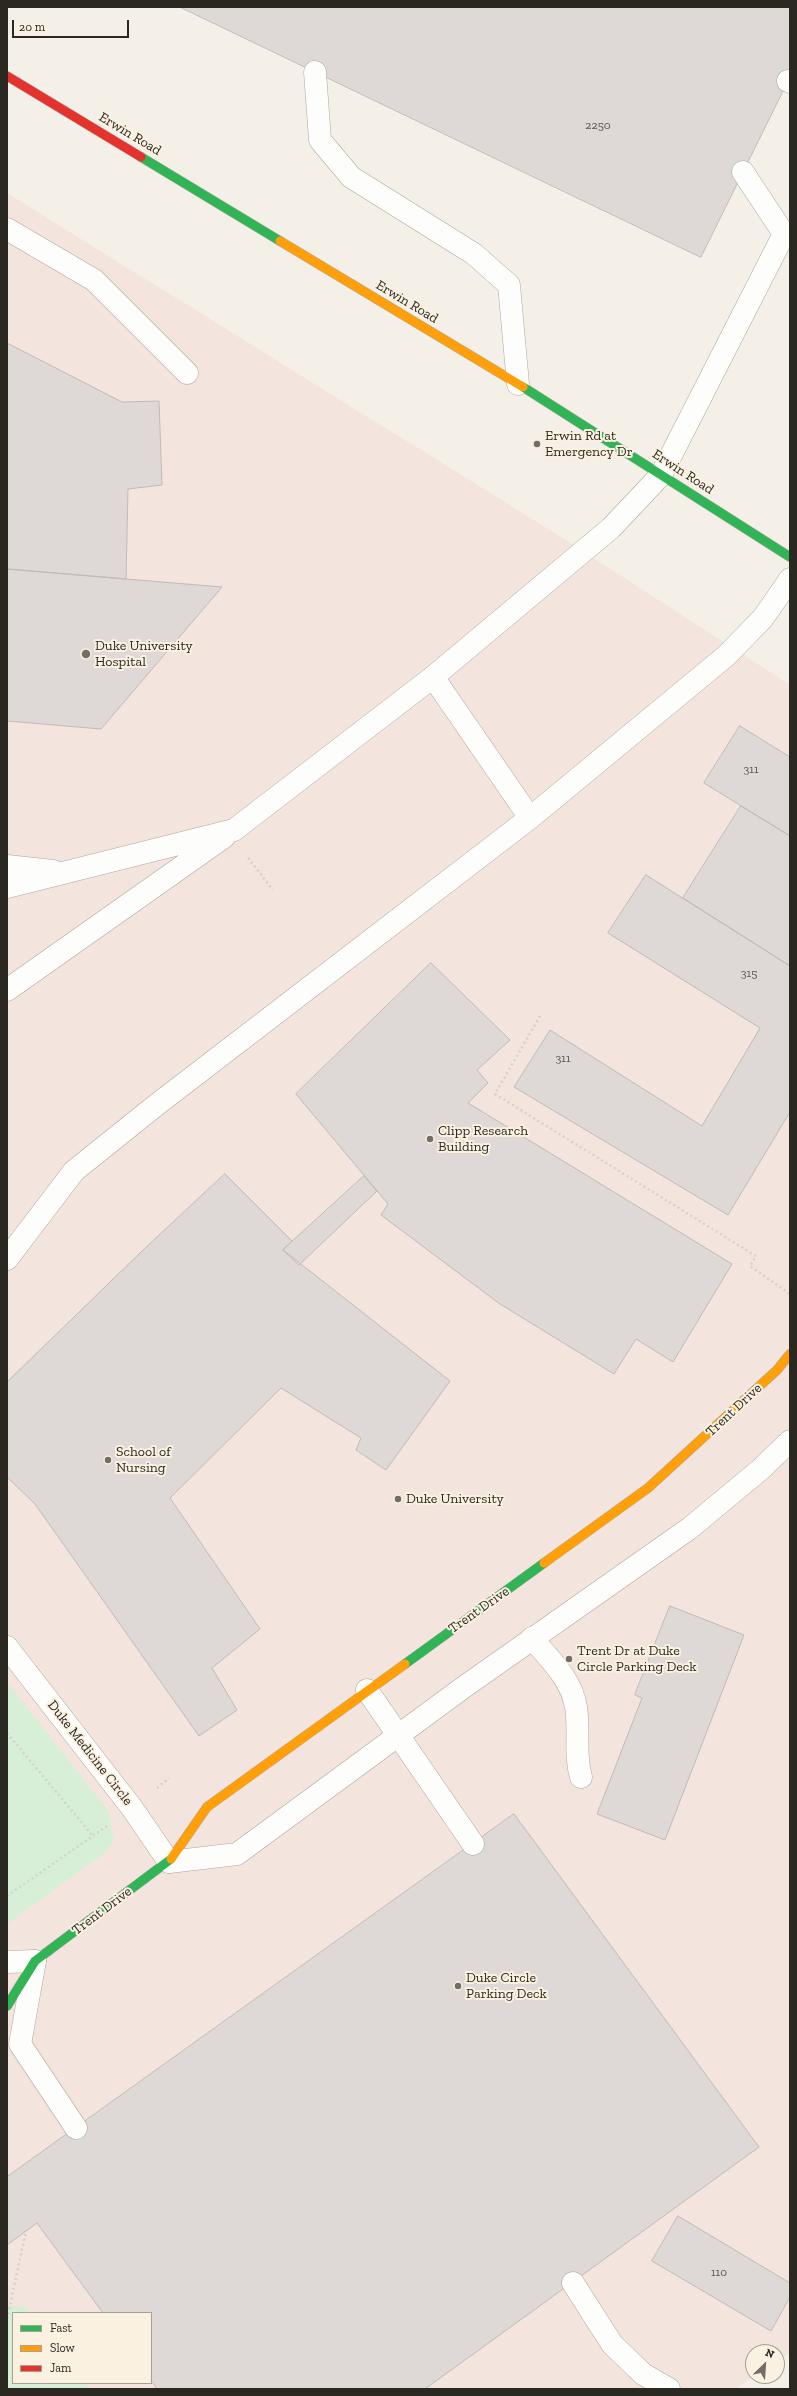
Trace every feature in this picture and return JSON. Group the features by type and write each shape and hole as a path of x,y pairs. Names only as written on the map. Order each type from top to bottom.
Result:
{"street":[{"path":"315,72 320,140 351,177 474,254 509,285 518,384"},
{"name":"Erwin Road","path":"7,76 518,384 790,557"},
{"path":"7,990 234,830 433,676 610,528 661,475 787,228 743,172"},
{"path":"7,229 94,280 187,373"},
{"path":"7,1259 74,1171 161,1101 530,818 726,656 763,618 790,579"},
{"path":"433,676 530,818"},
{"path":"7,888 234,830"},
{"path":"7,866 66,873"},
{"name":"Trent Drive","path":"7,2006 35,1961 169,1862 207,1807 648,1488 777,1370 790,1354"},
{"name":"Trent Drive","path":"169,1862 237,1854 532,1638 690,1528 761,1469 790,1441"},
{"path":"532,1638 566,1678 576,1707 577,1765 581,1777"},
{"name":"Duke Medicine Circle","path":"7,1647 132,1808 169,1862"},
{"path":"367,1690 473,1844"},
{"path":"7,1962 35,1961 20,2044 76,2128"},
{"path":"573,2283 612,2344 643,2374 668,2389"}],"path":[{"path":"255,868 273,890"},
{"path":"540,1016 495,1094 756,1256 750,1266 790,1294"},
{"path":"7,1733 92,1836"},
{"path":"7,1896 132,1808 169,1778"},
{"path":"7,2319 26,2231"}],"shaded area":[{"name":"Duke University","path":"7,193 558,535 790,685 790,2353 785,2356 785,2344 745,2344 745,2382 735,2389 7,2389"}],"green space":[{"path":"7,1682 109,1812 114,1841 103,1854 7,1924"},
{"path":"7,2306 28,2307 28,2312 12,2312 12,2384 87,2384 91,2389 7,2389"}],"building":[{"path":"180,7 790,7 790,77 701,257"},
{"path":"7,343 122,402 159,401 162,485 128,489 126,579 7,569"},
{"name":"Duke University Hospital","path":"7,569 222,587 101,729 7,721"},
{"path":"740,726 790,757 790,836 704,783"},
{"path":"741,806 790,836 790,966 683,898"},
{"path":"646,875 790,966 790,1112 728,1215 514,1087 550,1030 702,1126 760,1028 608,933"},
{"name":"Clipp Research Building","path":"431,963 510,1040 477,1070 488,1083 468,1103 732,1264 673,1362 636,1339 614,1374 500,1304 381,1215 388,1204 296,1094"},
{"name":"School of Nursing","path":"225,1174 292,1241 283,1250 450,1381 386,1470 356,1450 361,1438 281,1388 170,1498 260,1629 212,1668 237,1710 199,1736 35,1504 7,1477 7,1382 141,1252"},
{"path":"364,1176 377,1191 299,1265 283,1250"},
{"path":"670,1606 744,1635 665,1840 597,1814 642,1698 635,1695"},
{"name":"Duke Circle Parking Deck","path":"514,1814 759,2147 425,2389 157,2389 152,2382 152,2312 102,2312 37,2223 7,2245 7,2177"},
{"path":"678,2216 790,2283 790,2297 771,2331 652,2261"}],"traffic: fast":[{"path":"141,157 280,241"},
{"path":"523,387 790,557"},
{"path":"405,1664 544,1563"},
{"path":"7,2006 35,1961 171,1859"}],"traffic: slow":[{"path":"280,241 523,387"},
{"path":"544,1563 648,1488 777,1370 790,1354"},
{"path":"171,1859 207,1807 405,1664"}],"traffic: jam":[{"path":"7,76 141,157"}],"place":[{"name":"Erwin Rd at Emergency Dr","path":"537,444"},
{"name":"Duke University Hospital","path":"86,654"},
{"name":"Clipp Research Building","path":"430,1139"},
{"name":"School of Nursing","path":"108,1460"},
{"name":"Duke University","path":"398,1499"},
{"name":"Trent Dr at Duke Circle Parking Deck","path":"569,1659"},
{"name":"Duke Circle Parking Deck","path":"458,1986"}]}
